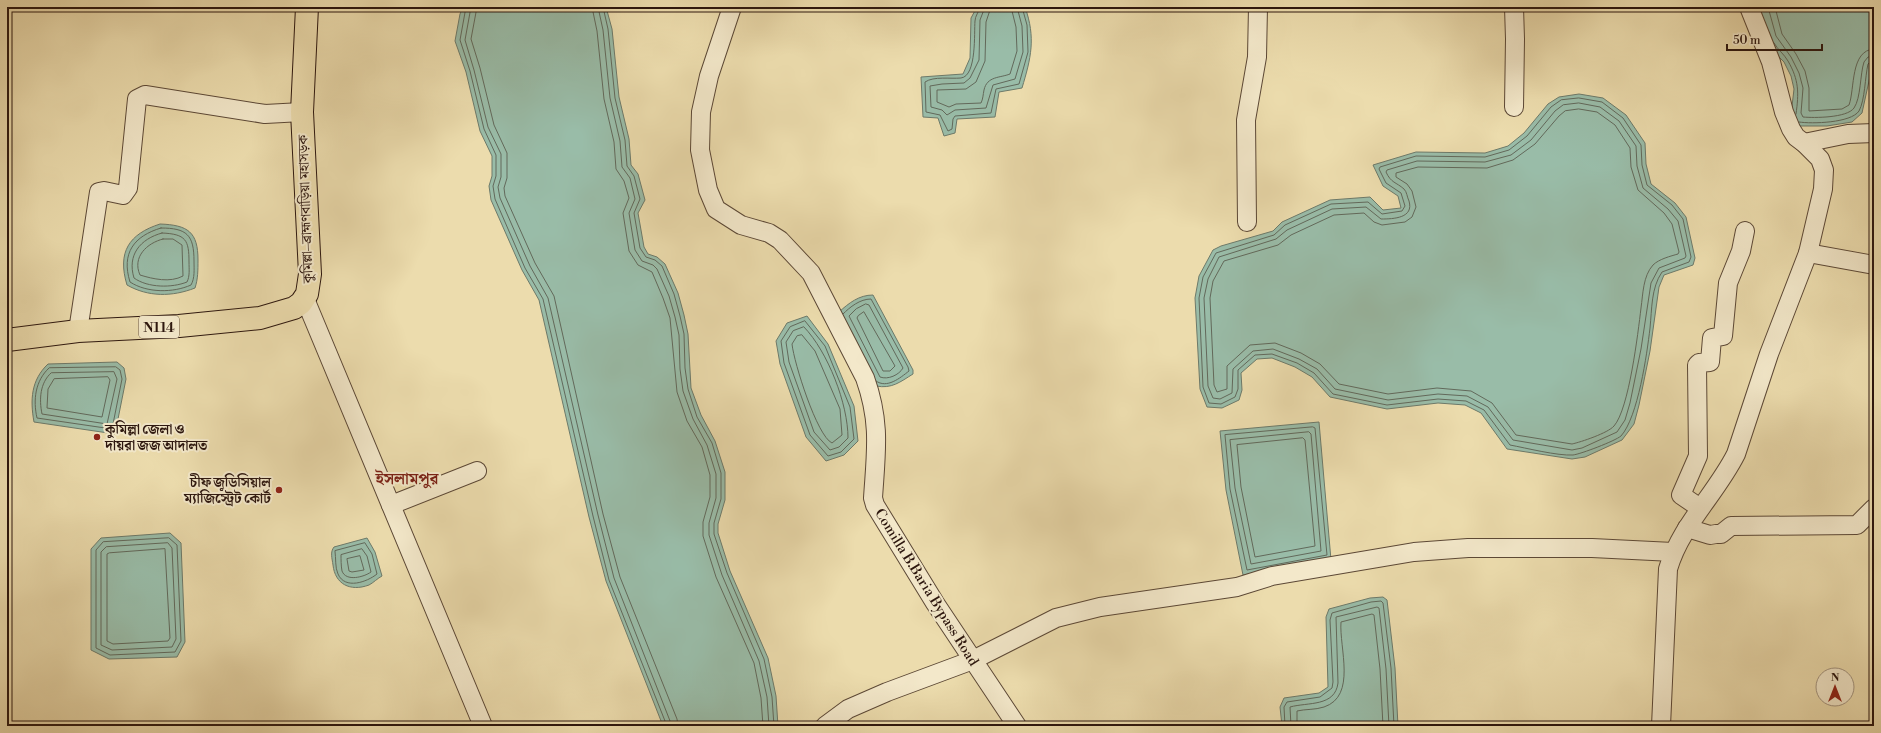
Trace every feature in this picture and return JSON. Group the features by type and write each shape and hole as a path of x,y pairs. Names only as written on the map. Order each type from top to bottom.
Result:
{"highway":[{"name":"কুমিল্লা–ব্রাহ্মণবাড়িয়া মহাসড়ক","path":"7,340 78,331 179,326 260,318 294,308 305,299 309,288 310,274 302,112 306,7"}],"street":[{"name":"Comilla B.Baria Bypass Road","path":"732,7 709,76 701,112 700,150 708,190 716,209 742,225 769,233 780,240 811,273 866,378 872,396 878,434 873,498 875,505 935,603 1017,726"},
{"path":"1247,222 1246,120 1257,56 1258,7"},
{"path":"1514,7 1514,107"},
{"path":"1661,726 1668,569 1673,552 1700,508 1729,468 1736,454 1769,354 1808,253 1823,189 1824,170 1820,159 1804,143 1796,138 1791,130 1784,112 1771,62 1749,7"},
{"path":"78,331 99,192 102,191 123,195 128,188 137,99 145,95 265,114 302,112"},
{"path":"1804,143 1848,134 1874,133"},
{"path":"1700,508 1681,495 1698,456 1697,365 1699,363 1710,362 1712,338 1724,336 1728,283 1741,251 1745,231"},
{"path":"1808,253 1874,265"},
{"path":"305,299 483,726"},
{"path":"391,505 478,471"},
{"path":"1687,528 1710,534 1721,534 1731,526 1857,525 1874,508"},
{"path":"825,726 848,709 887,692 973,660 1056,618 1100,607 1237,587 1272,576 1407,553 1468,548 1592,548 1673,552"}],"water":[{"path":"463,7 606,7 612,29 619,97 629,139 631,165 638,174 645,200 638,213 644,247 648,254 657,257 665,264 678,293 688,334 691,388 701,415 715,441 725,472 725,500 718,524 718,533 730,571 768,658 776,696 778,726 663,726 606,581 589,517 539,300 522,270 491,200 489,186 492,176 492,156 480,131 466,72 455,41 460,14"},
{"path":"977,7 1025,7 1031,38 1028,67 1022,88 999,92 995,117 957,119 955,133 944,136 938,118 923,117 921,77 963,74 970,58 971,18"},
{"path":"1759,7 1871,7 1874,16 1874,58 1862,113 1852,122 1827,126 1796,126 1791,115 1794,89 1791,76 1784,62 1775,53 1768,40"},
{"path":"1579,94 1603,98 1626,115 1645,143 1646,164 1651,184 1675,203 1686,217 1695,258 1693,265 1664,275 1659,287 1650,351 1639,405 1634,424 1622,440 1585,457 1572,459 1507,449 1481,413 1465,405 1438,403 1387,409 1330,397 1312,377 1295,367 1272,358 1257,359 1241,373 1242,390 1239,400 1222,408 1207,407 1200,389 1195,298 1199,276 1213,250 1221,246 1273,231 1282,222 1330,200 1370,197 1383,210 1401,208 1398,196 1383,186 1373,165 1416,152 1485,153 1508,146 1524,133 1548,104 1559,97"},
{"path":"160,224 184,228 190,232 193,237 198,250 197,278 195,288 178,293 152,294 127,285 124,273 124,263 128,246 140,233"},
{"path":"873,295 913,370 913,374 904,380 887,387 876,386 839,312 850,303 863,296"},
{"path":"807,316 828,344 854,406 858,441 844,455 826,461 806,437 780,364 776,341 787,323"},
{"path":"117,362 124,368 126,379 115,434 34,422 32,406 33,391 38,377 48,364"},
{"path":"1319,422 1331,560 1243,575 1226,490 1220,431"},
{"path":"170,533 181,543 185,642 177,657 109,659 91,650 91,549 101,538"},
{"path":"367,538 375,552 382,576 369,585 362,587 356,588 345,585 340,582 334,572 332,551 334,547"},
{"path":"1383,597 1387,600 1395,668 1398,726 1282,726 1280,707 1284,698 1319,693 1328,687 1326,617 1329,609 1370,598"}],"place":[{"name":"কুমিল্লা জেলা ও দায়রা জজ আদালত","path":"97,437"},
{"name":"চীফ জুডিসিয়াল ম্যাজিস্ট্রেট কোর্ট","path":"279,490"}],"district":[{"name":"ইসলামপুর","path":"407,478"}]}
